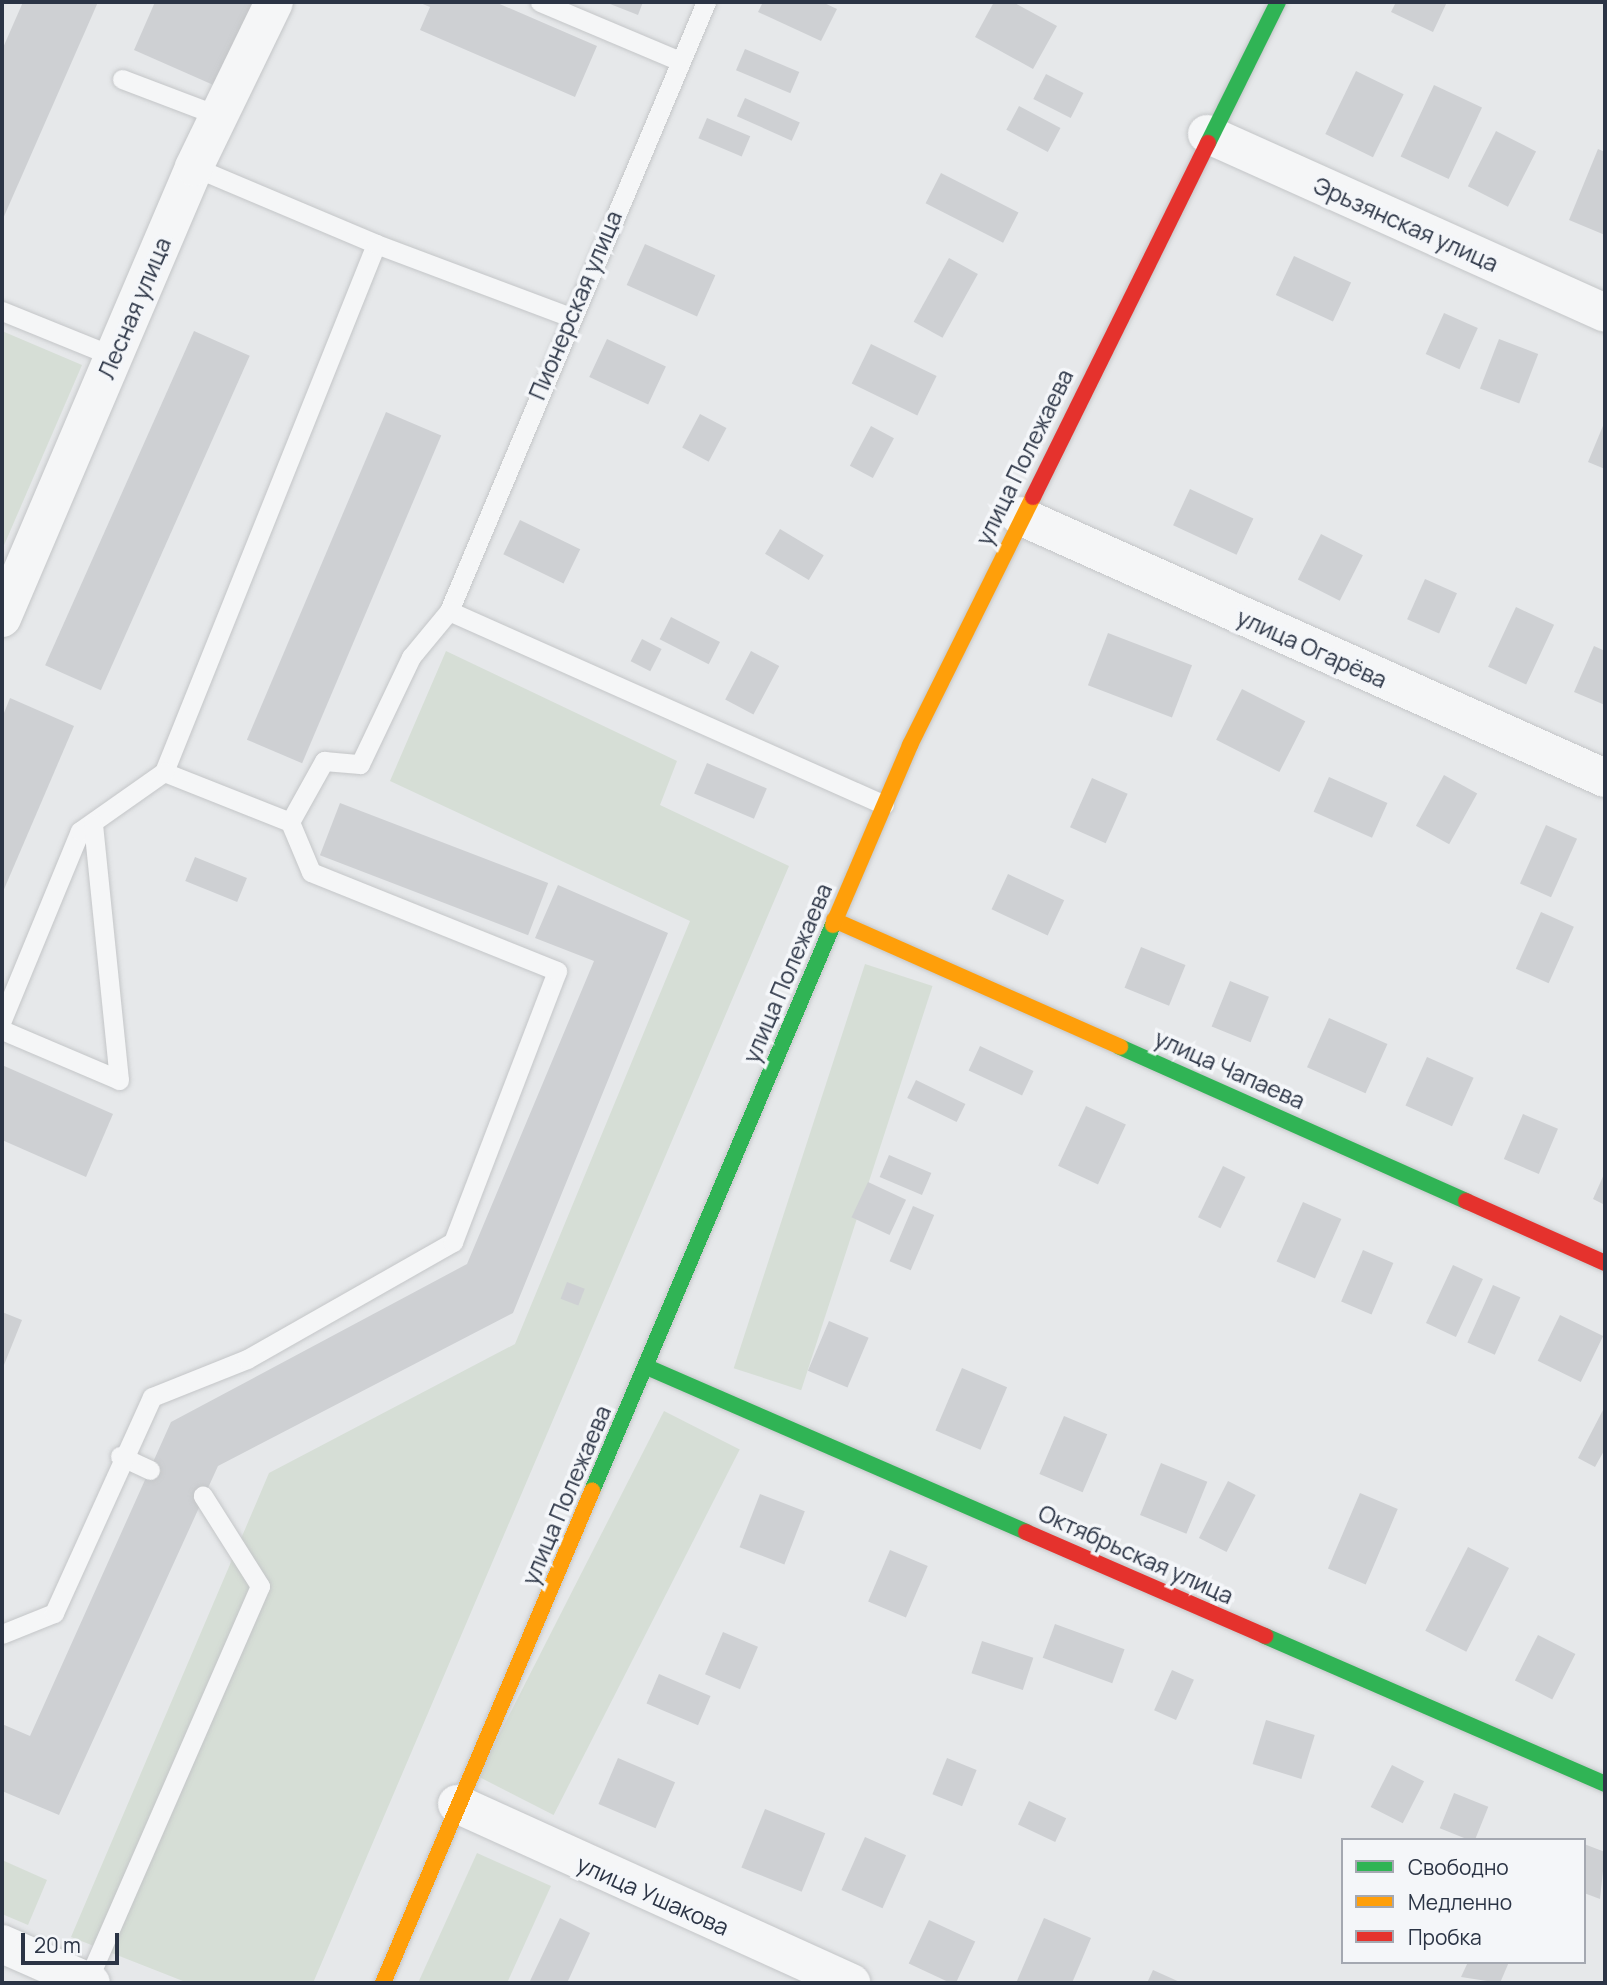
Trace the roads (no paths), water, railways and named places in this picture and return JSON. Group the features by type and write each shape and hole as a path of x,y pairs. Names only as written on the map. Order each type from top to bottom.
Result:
{"main road":[{"name":"улица Полежаева","path":"383,1983 884,805 1020,516 1207,134 1278,2"},
{"name":"улица Чапаева","path":"834,920 1605,1264"},
{"name":"Октябрьская улица","path":"647,1367 1605,1784"}],"street":[{"name":"Лесная улица","path":"2,618 194,167 222,117 274,2"},
{"name":"Эрьзянская улица","path":"1207,134 1605,313"},
{"name":"улица Огарёва","path":"1020,516 1605,778"},
{"name":"улица Ушакова","path":"457,1804 851,1983"},
{"path":"2,1944 89,1982"}],"lane":[{"path":"540,2 680,61"},
{"name":"Пионерская улица","path":"290,822 324,761 360,764 411,657 449,611 568,316 706,2"},
{"path":"122,79 222,117"},
{"path":"194,167 376,244 568,316"},
{"path":"2,1020 80,831 164,772 376,244"},
{"path":"2,311 113,356"},
{"path":"449,611 884,805"},
{"path":"2,1634 54,1613 120,1457 152,1397 247,1359 453,1241 557,971 311,872 290,822 164,772"},
{"path":"2,1030 119,1080 93,822"},
{"path":"120,1457 150,1470"},
{"path":"89,1982 260,1586 203,1496"}]}
